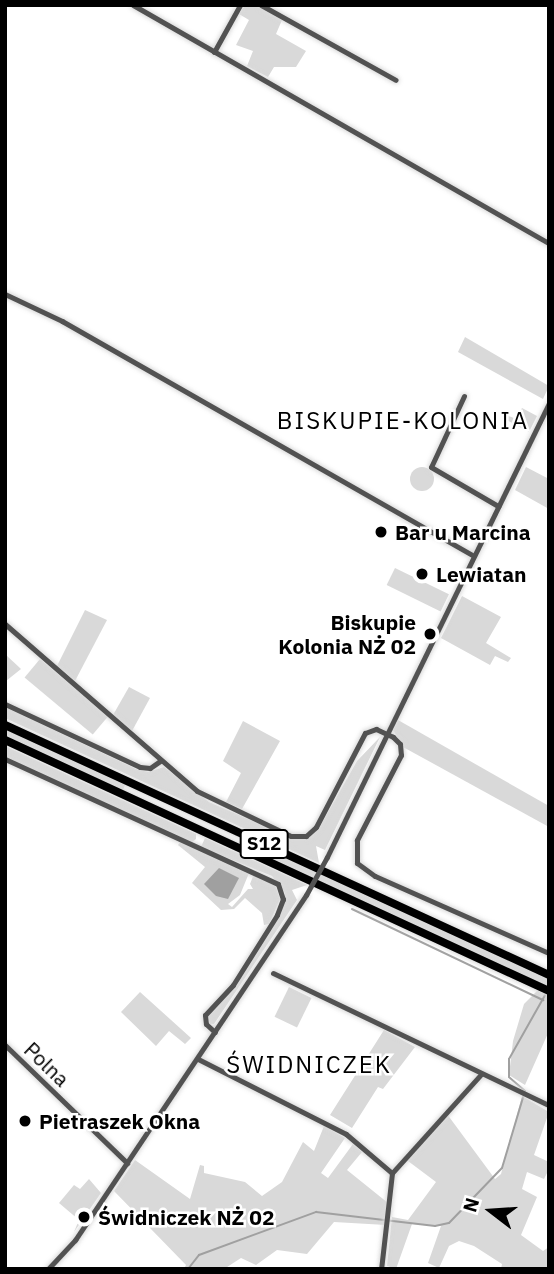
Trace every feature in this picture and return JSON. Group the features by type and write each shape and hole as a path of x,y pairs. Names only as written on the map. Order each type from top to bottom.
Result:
{"highway":[{"name":"S12","path":"5,725 549,975"},
{"name":"S12","path":"5,740 549,991"}],"street":[{"path":"133,5 549,243"},
{"path":"214,52 240,5"},
{"path":"261,5 396,80"},
{"path":"5,294 62,321 474,556"},
{"path":"464,396 431,467 498,506"},
{"path":"48,1269 72,1243 306,895 549,403"},
{"path":"5,624 160,761 205,796 278,831 302,837 319,824 362,736 373,729 387,733 398,740 402,751 357,841 357,863 375,876 549,953"},
{"path":"5,705 140,767 150,768 160,761"},
{"path":"5,759 278,884 282,895 279,911 237,979 205,1015 206,1024 215,1032"},
{"path":"274,972 549,1105"},
{"name":"Polna","path":"5,1045 127,1163"},
{"path":"198,1059 346,1133 392,1173"},
{"path":"384,1268 392,1173 481,1074"}],"shaded area":[{"path":"245,5 257,5 282,20 276,34 306,51 296,67 274,67 268,77 247,66 253,51 236,45 249,20 239,14"},
{"path":"465,337 549,386 543,399 458,352"},
{"path":"522,408 537,416 529,432 505,419 507,415 516,419"},
{"path":"422,467 433,474 434,479 427,490 422,491 411,484 410,479 417,468"},
{"path":"526,467 549,479 549,509 515,490"},
{"path":"395,568 449,594 441,611 387,585"},
{"path":"462,596 501,617 486,643 511,658 508,662 495,656 490,665 441,638"},
{"path":"85,610 107,620 75,681 57,666"},
{"path":"5,654 21,669 6,681 5,681"},
{"path":"40,659 108,716 93,735 25,677"},
{"path":"129,687 150,698 132,731 113,715"},
{"path":"5,707 136,769 148,772 164,767 209,802 294,839 304,839 318,830 357,761 380,737 325,850 316,846 319,863 5,718"},
{"path":"398,720 549,806 549,827 403,747 393,730"},
{"path":"243,721 280,741 242,809 226,802 241,773 223,761"},
{"path":"5,728 125,784 123,791 5,737"},
{"path":"5,746 196,834 196,839 192,842 5,757"},
{"path":"205,838 307,885 292,890 297,900 214,1024 209,1024 209,1013 234,987 282,910 285,893 272,876 201,847"},
{"path":"181,841 249,873 240,895 228,904 232,907 248,889 253,889 250,884 254,874 275,885 280,899 269,924 264,925 262,913 245,898 234,909 221,910 192,883 205,867 178,845"},
{"path":"259,845 549,978 549,1031 525,1085 509,1075 513,1041 524,1004 543,985 256,852"},
{"path":"219,868 239,878 228,899 216,896 204,884"},
{"path":"289,987 311,998 297,1028 275,1017"},
{"path":"140,992 191,1038 185,1044 169,1031 156,1046 121,1012"},
{"path":"384,1030 415,1047 383,1089 378,1087 352,1128 330,1115"},
{"path":"522,1096 549,1112 534,1155 549,1162 549,1169 544,1179 527,1172 522,1189 537,1197 521,1235 543,1251 549,1247 549,1269 501,1269 502,1264 474,1246 459,1241 449,1246 439,1268 428,1263 441,1226 412,1224 396,1269 387,1266 392,1217 408,1220 436,1182 404,1158 447,1114 495,1179 501,1174"},
{"path":"324,1126 345,1138 321,1173 328,1178 353,1144 362,1152 347,1170 388,1203 386,1225 334,1222 307,1254 277,1250 256,1265 241,1258 224,1269 184,1269 186,1265 114,1191 135,1160 190,1199 200,1165 204,1166 204,1173 245,1182 262,1196 282,1182 303,1142 314,1151"},
{"path":"89,1179 101,1193 74,1232 79,1220 59,1203 74,1185 80,1189"}],"waterway":[{"path":"352,909 543,1000"},
{"path":"188,1269 199,1255 316,1212 435,1226 449,1223 502,1168 525,1091 509,1077 509,1059 545,995"}],"place":[{"name":"Bar u Marcina","path":"381,532"},
{"name":"Lewiatan","path":"422,574"},
{"name":"Biskupie Kolonia NŻ 02","path":"430,634"},
{"name":"Pietraszek Okna","path":"25,1121"},
{"name":"Świdniczek NŻ 02","path":"84,1217"}],"district":[{"name":"BISKUPIE-KOLONIA","path":"403,421"},
{"name":"ŚWIDNICZEK","path":"309,1065"}]}
